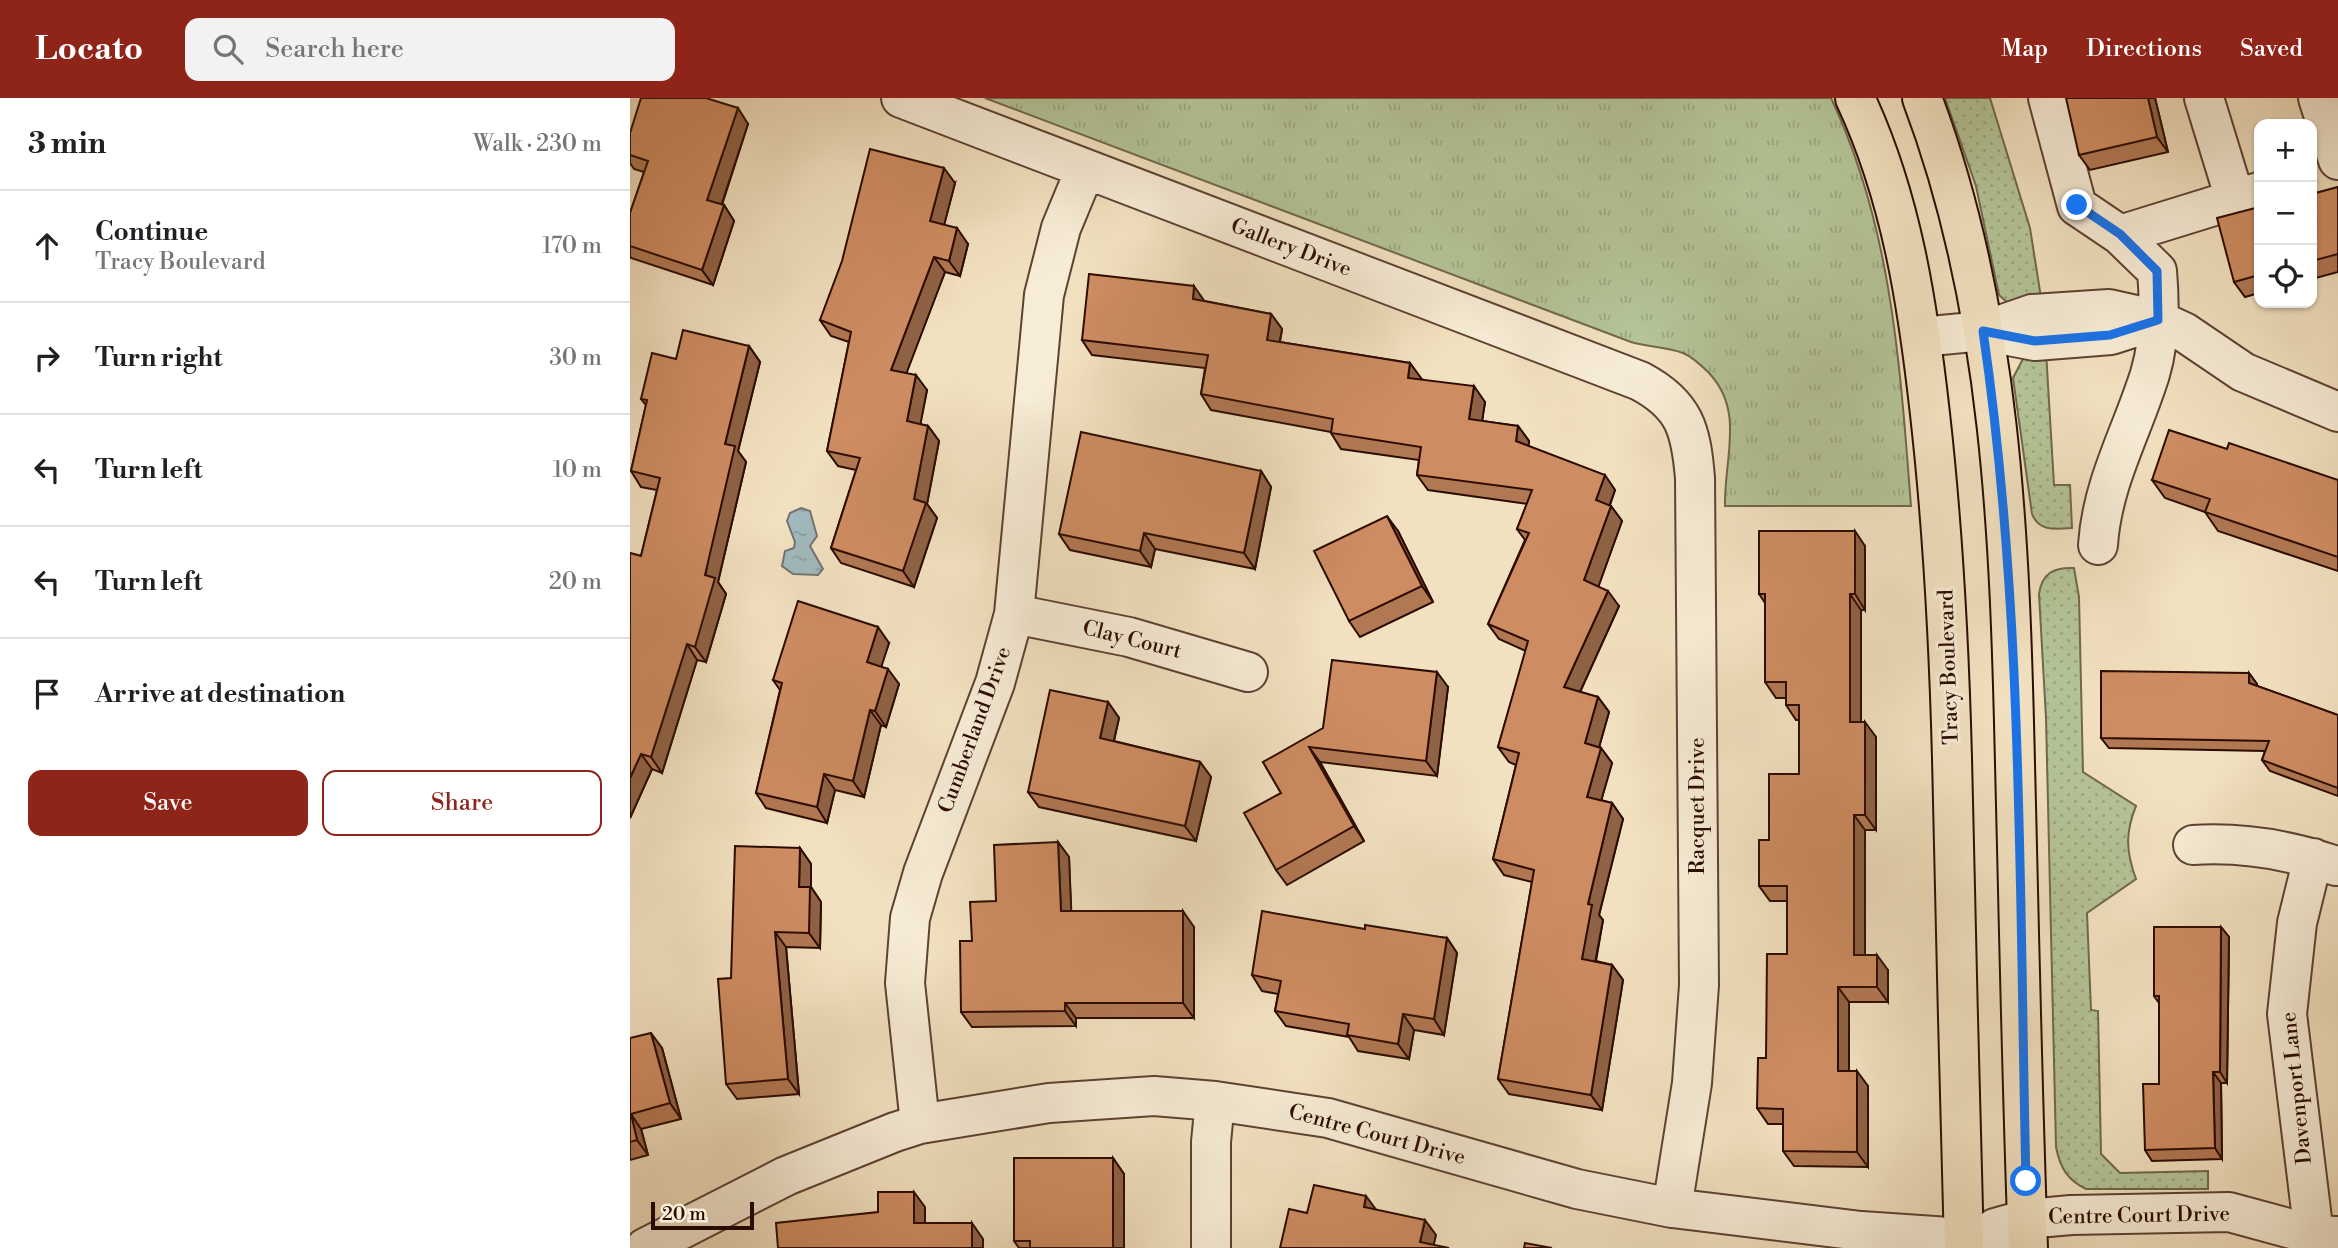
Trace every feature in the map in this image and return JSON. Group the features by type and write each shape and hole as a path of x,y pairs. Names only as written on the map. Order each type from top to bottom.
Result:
{"main road":[{"name":"Tracy Boulevard","path":"1855,98 1880,160 1900,224 1921,337 1944,542 1976,1244"},
{"path":"1922,98 1957,203 1983,331 1993,402 2010,595 2027,1233"}],"street":[{"name":"Gallery Drive","path":"901,98 1640,381 1660,391 1676,407"},
{"path":"2048,98 2077,205 2120,234 2157,271 2158,320 2150,373 2107,488 2100,515 2098,545"},
{"path":"2120,234 2247,195 2204,98"},
{"path":"2318,98 2338,160"},
{"path":"2317,175 2338,169"},
{"name":"Cumberland Drive","path":"920,1124 905,983 909,918 923,873 995,683 1014,614 1045,295 1061,228 1085,170"},
{"path":"1921,337 1983,331 2035,341 2110,335 2158,320 2184,332 2243,372 2338,412"},
{"name":"Racquet Drive","path":"1672,1208 1692,1083 1699,985 1695,478 1692,437 1676,407"},
{"name":"Clay Court","path":"1014,614 1129,637 1248,671"},
{"path":"2193,845 2231,843 2326,863"},
{"name":"Davenport Lane","path":"2326,863 2297,923 2287,1014 2326,1236"},
{"name":"Centre Court Drive","path":"645,1248 786,1176 920,1124 1049,1103 1154,1096 1215,1101 1328,1118 1552,1182 1672,1208 1861,1231 1976,1244 2027,1233 2229,1212 2326,1236"},
{"path":"1211,1248 1211,1142 1215,1101"},
{"path":"2261,1248 2326,1236"}],"green space":[{"path":"985,98 1831,98 1852,147 1868,196 1890,298 1911,506 1725,506 1730,436 1727,403 1709,373 1687,355 1671,349 1631,342"},
{"path":"1945,98 1990,98 2030,228 2042,304 2008,303 1999,295 1976,186"},
{"path":"2046,351 2054,485 2070,485 2072,528 2044,527 2032,514 2013,378 2025,355"},
{"path":"2074,568 2079,597 2083,772 2136,806 2128,842 2136,879 2087,913 2091,1010 2098,1011 2101,1154 2120,1173 2208,1171 2208,1189 2086,1189 2065,1172 2056,1147 2046,718 2039,594 2043,581 2050,573"}],"water":[{"path":"801,508 810,511 817,536 810,546 823,569 818,575 793,574 782,566 785,551 794,548 795,542 787,521 790,513"}],"building":[{"path":"641,98 706,98 738,108 707,200 724,205 702,270 630,246 630,213 648,161 630,155 630,133"},
{"path":"2066,98 2148,98 2157,137 2079,155"},
{"path":"870,149 944,168 930,221 957,228 949,261 934,257 891,370 916,375 907,421 928,426 914,499 926,503 903,571 831,548 860,458 827,451 851,332 820,320 842,261"},
{"path":"2338,187 2338,254 2317,260 2317,245 2317,193"},
{"path":"2254,208 2254,276 2234,282 2217,218"},
{"path":"1089,274 1194,286 1193,299 1271,314 1267,340 1410,363 1408,378 1474,386 1469,419 1518,426 1516,441 1605,475 1596,500 1611,506 1584,580 1608,591 1564,687 1598,697 1585,743 1601,748 1587,797 1612,803 1588,904 1592,905 1582,959 1612,965 1591,1095 1498,1079 1534,870 1493,859 1519,753 1498,747 1528,641 1488,624 1529,533 1517,529 1532,490 1417,475 1421,447 1331,433 1333,419 1201,394 1208,355 1082,340"},
{"path":"683,330 749,346 725,444 735,446 705,575 715,578 695,647 687,644 651,757 641,754 630,778 630,553 641,556 660,478 631,471 647,400 641,399 652,353 676,359"},
{"path":"2169,430 2227,449 2229,443 2338,480 2338,557 2205,512 2210,499 2152,480"},
{"path":"1081,432 1261,471 1244,553 1144,533 1140,551 1059,534"},
{"path":"1387,516 1422,586 1349,621 1314,551"},
{"path":"1759,531 1855,531 1855,594 1850,594 1850,722 1865,722 1865,815 1854,815 1854,955 1877,955 1877,987 1838,987 1838,1071 1857,1071 1857,1152 1783,1151 1783,1109 1757,1108 1758,1058 1766,1058 1767,954 1787,954 1787,886 1759,886 1759,840 1769,840 1769,774 1799,774 1799,705 1786,705 1786,682 1765,682 1765,594 1759,594"},
{"path":"798,601 878,627 867,662 888,669 875,711 870,710 853,781 824,774 817,807 756,793 782,683 773,680"},
{"path":"1332,660 1437,672 1426,761 1309,747 1354,826 1276,870 1244,813 1281,793 1263,762 1323,728"},
{"path":"2101,671 2249,673 2249,683 2338,715 2338,788 2262,760 2269,741 2101,738"},
{"path":"1050,690 1108,702 1100,738 1200,762 1185,826 1028,792"},
{"path":"1058,842 1061,911 1183,911 1183,1003 1065,1003 1065,1011 961,1012 960,941 972,941 970,902 996,901 994,845"},
{"path":"735,846 800,848 799,887 810,887 809,933 775,932 788,1079 726,1084 718,979 731,978"},
{"path":"1262,911 1365,929 1365,925 1447,938 1434,1019 1403,1014 1398,1044 1347,1035 1349,1024 1275,1011 1281,981 1252,975"},
{"path":"2154,927 2221,927 2220,1072 2213,1072 2215,1148 2145,1150 2143,1084 2159,1084 2159,996 2154,996"},
{"path":"651,1033 670,1103 631,1114 637,1140 630,1142 630,1038"},
{"path":"1014,1158 1113,1158 1113,1248 1030,1248 1030,1241 1014,1241"},
{"path":"1314,1185 1366,1196 1364,1207 1425,1220 1420,1242 1449,1248 1280,1248 1289,1209 1307,1213"},
{"path":"878,1192 914,1192 914,1223 972,1223 972,1248 778,1248 776,1223 878,1212"},
{"path":"1525,1243 1552,1248 1524,1248"}],"route":[{"path":"2026,1181 2010,595 1993,402 1983,331 2035,341 2110,335 2158,320 2157,271 2120,234 2077,205"}]}
